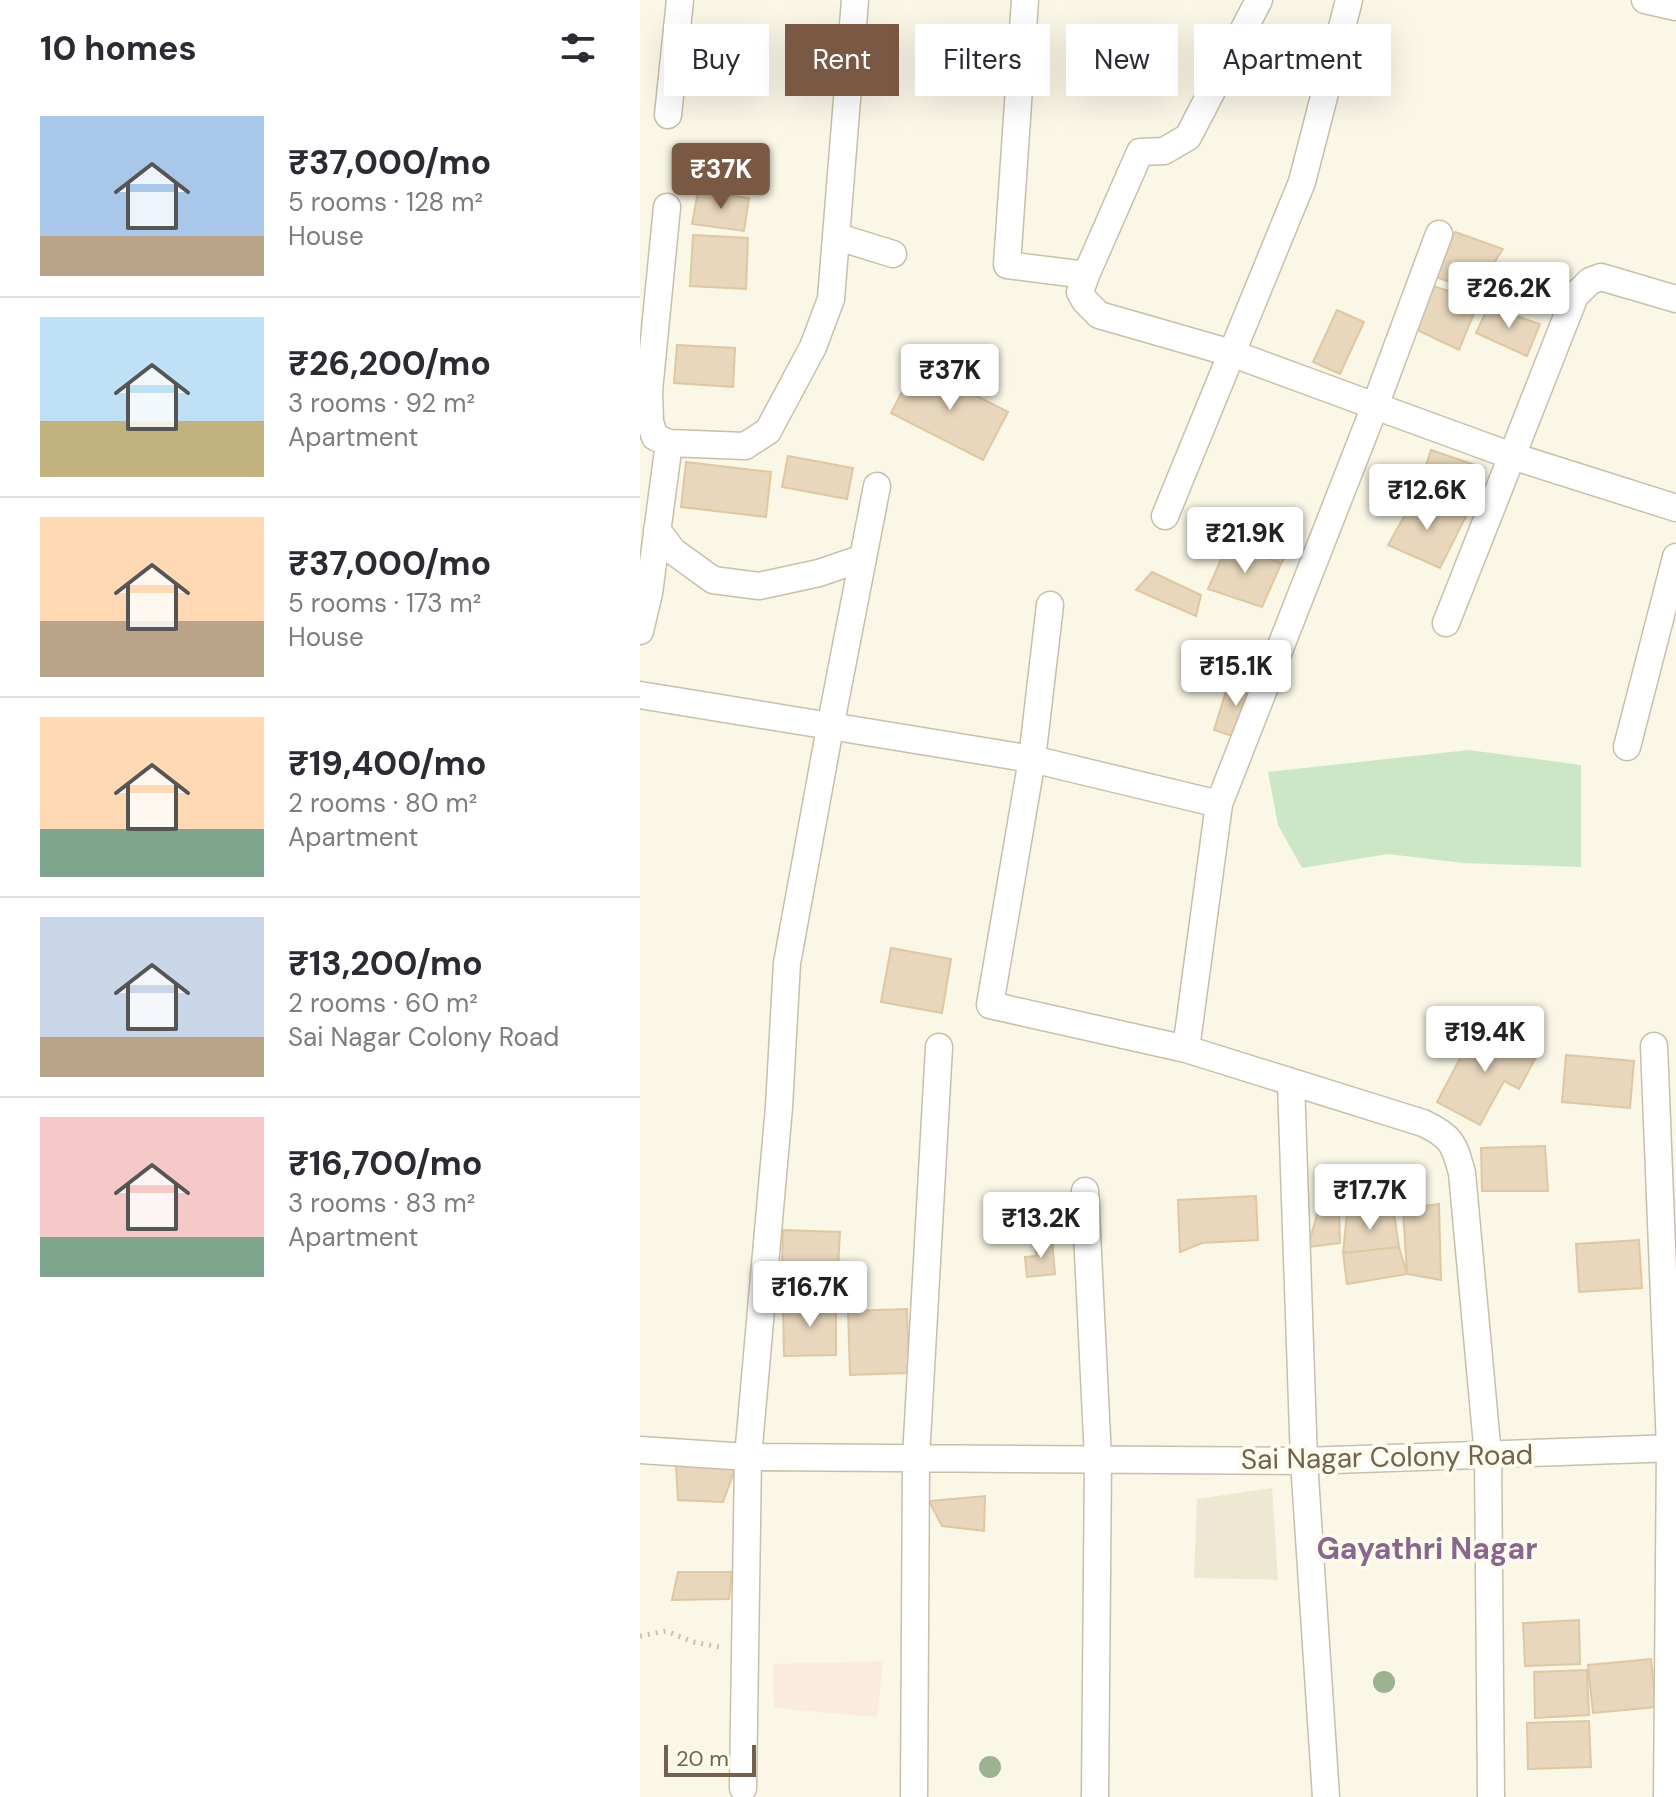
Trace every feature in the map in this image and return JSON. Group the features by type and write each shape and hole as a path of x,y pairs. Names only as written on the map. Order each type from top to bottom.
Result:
{"street":[{"path":"668,115 680,0"},
{"path":"667,207 649,391 650,422 655,437 669,443 745,446 768,431 813,347 831,299 855,0"},
{"path":"1025,0 1007,265 1086,275"},
{"path":"1259,0 1188,137 1164,151 1140,152 1086,275 1080,292 1085,301 1099,315 1231,353 1512,456 1676,508"},
{"path":"1165,516 1302,182 1349,0"},
{"path":"1645,0 1676,7"},
{"path":"1186,1049 1219,804 1439,234"},
{"path":"838,237 893,254"},
{"path":"1446,623 1581,287 1601,277 1676,299"},
{"path":"640,631 649,593 669,443"},
{"path":"743,1788 748,1457 779,1107 787,963 877,486"},
{"path":"657,530 673,551 713,580 759,586 819,573 863,558"},
{"path":"1627,747 1676,557"},
{"path":"1050,605 1032,759 990,1005 1186,1049 1423,1123 1444,1133 1455,1148 1462,1173 1488,1456 1491,1797"},
{"path":"640,695 1032,759 1219,804"},
{"path":"1654,1046 1673,1448 1667,1797"},
{"path":"914,1797 916,1458 939,1047"},
{"path":"1291,1083 1304,1461 1326,1797"},
{"path":"1085,1191 1098,1459 1095,1797"},
{"name":"Sai Nagar Colony Road","path":"640,1450 748,1457 1304,1461 1673,1448"}],"path":[{"path":"640,1636 666,1631 693,1642 745,1651"}],"shaded area":[{"path":"1272,1488 1278,1580 1194,1578 1197,1499"},
{"path":"883,1661 877,1717 774,1708 773,1664"}],"green space":[{"path":"1469,750 1581,765 1581,867 1463,863 1388,854 1302,868 1278,825 1268,772"}],"building":[{"path":"698,191 749,198 744,231 692,224"},
{"path":"1455,232 1503,249 1476,291 1433,276"},
{"path":"693,235 748,238 746,289 690,286"},
{"path":"1427,284 1479,301 1459,350 1413,328"},
{"path":"1488,307 1540,324 1527,356 1476,333"},
{"path":"1337,310 1364,322 1340,374 1313,362"},
{"path":"677,345 735,348 733,387 674,383"},
{"path":"916,365 1008,412 983,460 891,413"},
{"path":"1431,450 1484,468 1463,509 1417,493"},
{"path":"788,456 853,468 847,499 782,487"},
{"path":"686,462 771,472 766,517 681,507"},
{"path":"1414,499 1466,516 1440,568 1388,545"},
{"path":"1240,512 1299,533 1281,564 1229,541"},
{"path":"1229,541 1281,564 1262,607 1208,589"},
{"path":"1152,572 1201,595 1196,616 1136,590"},
{"path":"1230,678 1258,687 1242,739 1214,730"},
{"path":"891,948 951,959 942,1013 881,1002"},
{"path":"1478,1024 1537,1055 1519,1089 1504,1081 1480,1125 1437,1102"},
{"path":"1566,1055 1634,1061 1630,1108 1562,1102"},
{"path":"1545,1146 1548,1191 1482,1191 1481,1148"},
{"path":"1256,1196 1258,1240 1202,1243 1180,1252 1178,1200"},
{"path":"1439,1204 1441,1280 1407,1274 1403,1209"},
{"path":"1339,1208 1340,1243 1308,1247 1317,1214"},
{"path":"1347,1213 1394,1213 1399,1247 1343,1253"},
{"path":"783,1230 840,1232 838,1268 782,1266"},
{"path":"1052,1240 1055,1274 1027,1277 1025,1257 1036,1256 1035,1242"},
{"path":"1639,1240 1642,1288 1579,1292 1576,1244"},
{"path":"1399,1247 1407,1274 1347,1284 1343,1253"},
{"path":"836,1302 836,1355 784,1356 783,1303"},
{"path":"907,1309 909,1373 850,1375 848,1311"},
{"path":"676,1466 736,1466 723,1502 678,1500"},
{"path":"985,1496 984,1531 942,1526 929,1501"},
{"path":"678,1572 732,1572 729,1599 672,1600"},
{"path":"1579,1620 1580,1664 1525,1666 1523,1623"},
{"path":"1651,1659 1656,1707 1593,1713 1588,1665"},
{"path":"1587,1670 1589,1715 1535,1718 1534,1672"},
{"path":"1589,1721 1591,1767 1528,1769 1527,1723"}],"district":[{"name":"Gayathri Nagar","path":"1427,1548"}]}
